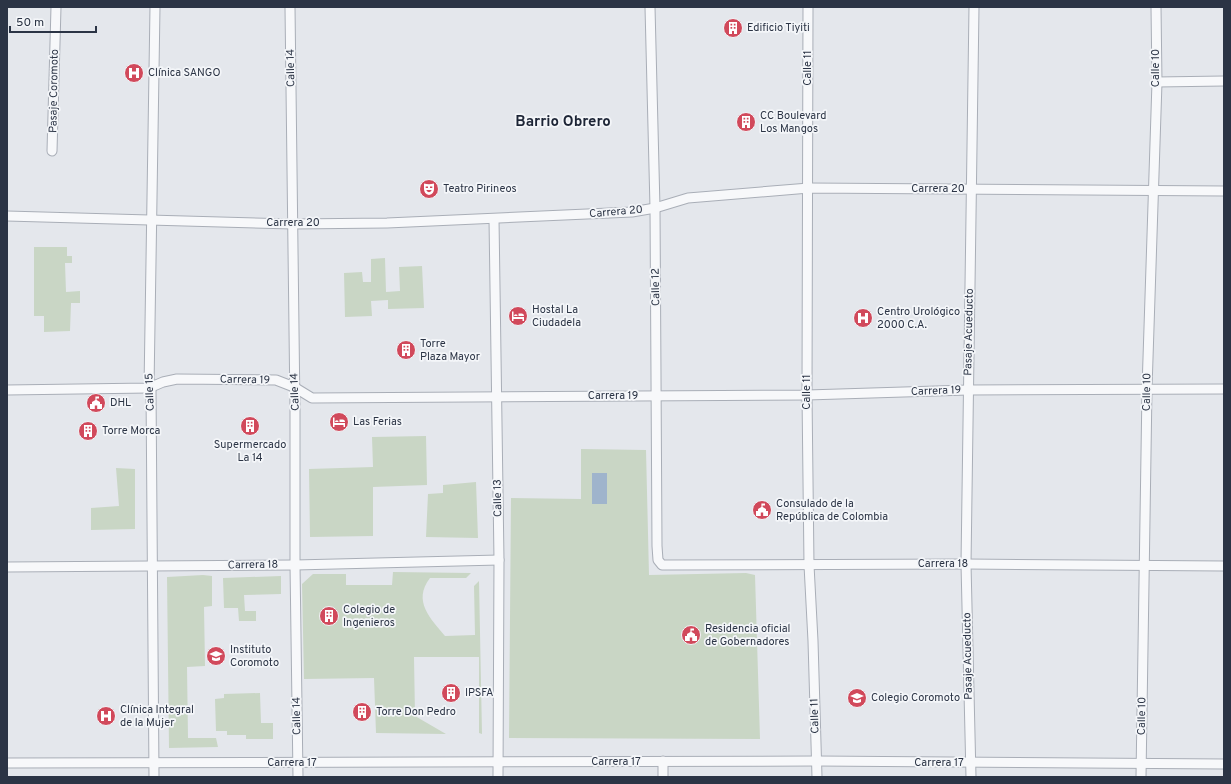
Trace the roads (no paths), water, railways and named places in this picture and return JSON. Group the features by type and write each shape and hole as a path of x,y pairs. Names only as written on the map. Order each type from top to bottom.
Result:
{"street":[{"name":"Pasaje Coromoto","path":"52,151 56,7"},
{"name":"Calle 15","path":"154,777 151,390 149,388 155,7"},
{"name":"Calle 14","path":"290,7 298,777"},
{"name":"Calle 12","path":"650,7 655,208 657,546 658,560 662,565"},
{"name":"Calle 11","path":"808,7 807,395 809,565 817,777"},
{"name":"Pasaje Acueducto","path":"971,777 966,564 968,390 973,189 974,7"},
{"name":"Calle 10","path":"1141,777 1147,389 1156,82 1156,7"},
{"path":"1156,82 1224,81"},
{"name":"Carrera 20","path":"7,216 293,224 494,219 632,212 655,208 688,198 808,188 1224,191"},
{"name":"Calle 13","path":"494,219 499,560 498,777"},
{"name":"Carrera 19","path":"7,390 149,388 163,382 177,379 276,380 294,387 312,398 807,395 968,390 1224,390"},
{"name":"Carrera 18","path":"7,566 295,565 499,560"},
{"name":"Carrera 18","path":"662,565 966,564 1224,566"},
{"path":"663,761 663,777"},
{"name":"Carrera 17","path":"7,763 298,764 817,761 1224,764"}],"water":[{"path":"592,473 607,473 607,504 592,504"}],"place":[{"name":"Edificio Tiyiti","path":"733,28"},
{"name":"Clínica SANGO","path":"134,73"},
{"name":"CC Boulevard Los Mangos","path":"746,122"},
{"name":"Teatro Pirineos","path":"429,189"},
{"name":"Hostal La Ciudadela","path":"518,316"},
{"name":"Centro Urológico 2000 C.A.","path":"863,318"},
{"name":"Torre Plaza Mayor","path":"406,350"},
{"name":"DHL","path":"96,403"},
{"name":"Las Ferias","path":"339,422"},
{"name":"Supermercado La 14","path":"250,426"},
{"name":"Torre Morca","path":"88,431"},
{"name":"Consulado de la República de Colombia","path":"762,510"},
{"name":"Colegio de Ingenieros","path":"329,616"},
{"name":"Residencia oficial de Gobernadores","path":"691,635"},
{"name":"Instituto Coromoto","path":"216,656"},
{"name":"IPSFA","path":"451,693"},
{"name":"Colegio Coromoto","path":"857,698"},
{"name":"Torre Don Pedro","path":"362,712"},
{"name":"Clínica Integral de la Mujer","path":"106,716"}],"district":[{"name":"Barrio Obrero","path":"563,122"}]}
